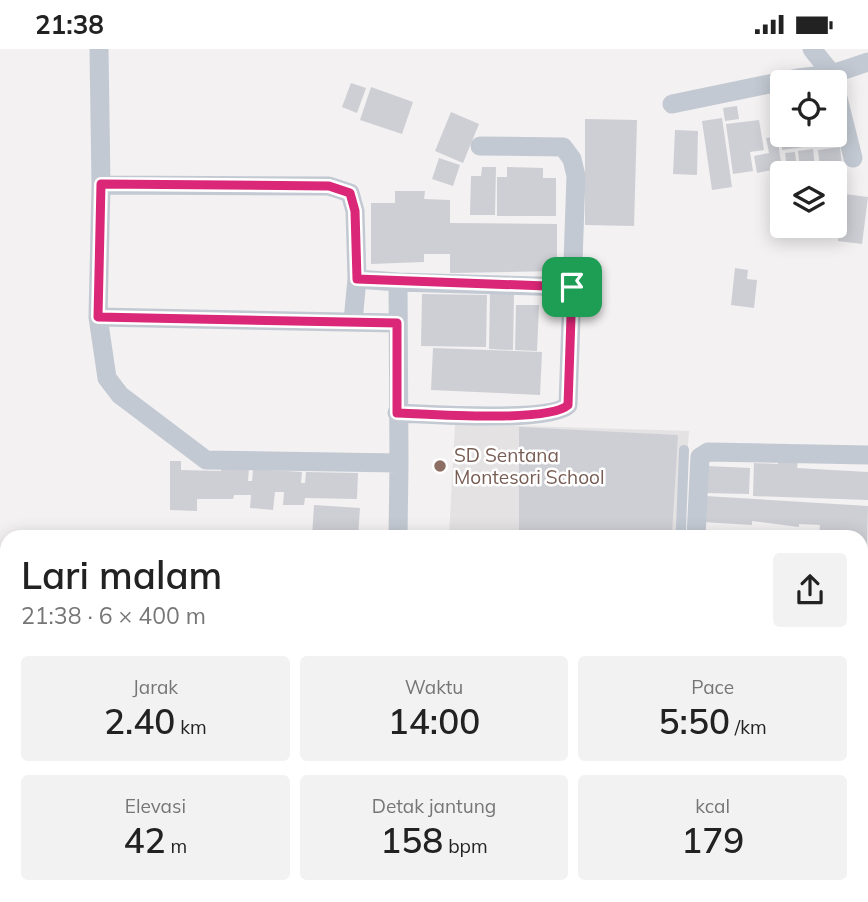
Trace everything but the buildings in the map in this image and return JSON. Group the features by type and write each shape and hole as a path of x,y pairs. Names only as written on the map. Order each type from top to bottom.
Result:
{"street":[{"path":"99,49 101,184 98,317 107,378 120,395 206,460 399,463"},
{"path":"812,49 826,70"},
{"path":"847,73 868,62"},
{"path":"672,104 770,84"},
{"path":"847,135 853,158"},
{"path":"397,413 534,415 561,411 568,405 576,176 572,159 563,148 480,146"},
{"path":"101,184 329,186 350,193 355,211 357,279 353,321"},
{"path":"357,279 572,287"},
{"path":"398,282 398,530"},
{"path":"98,317 397,323"},
{"path":"696,530 700,457 708,452 868,455"}],"lane":[{"path":"681,530 684,450"}],"shaded area":[{"path":"455,424 689,431 682,530 449,530"}],"place":[{"name":"SD Sentana Montesori School","path":"440,466"}],"route":[{"path":"101,184 329,186 350,193 355,211 357,279 572,287 568,405 561,411 534,415 397,413 397,323 98,317 101,184"}]}
